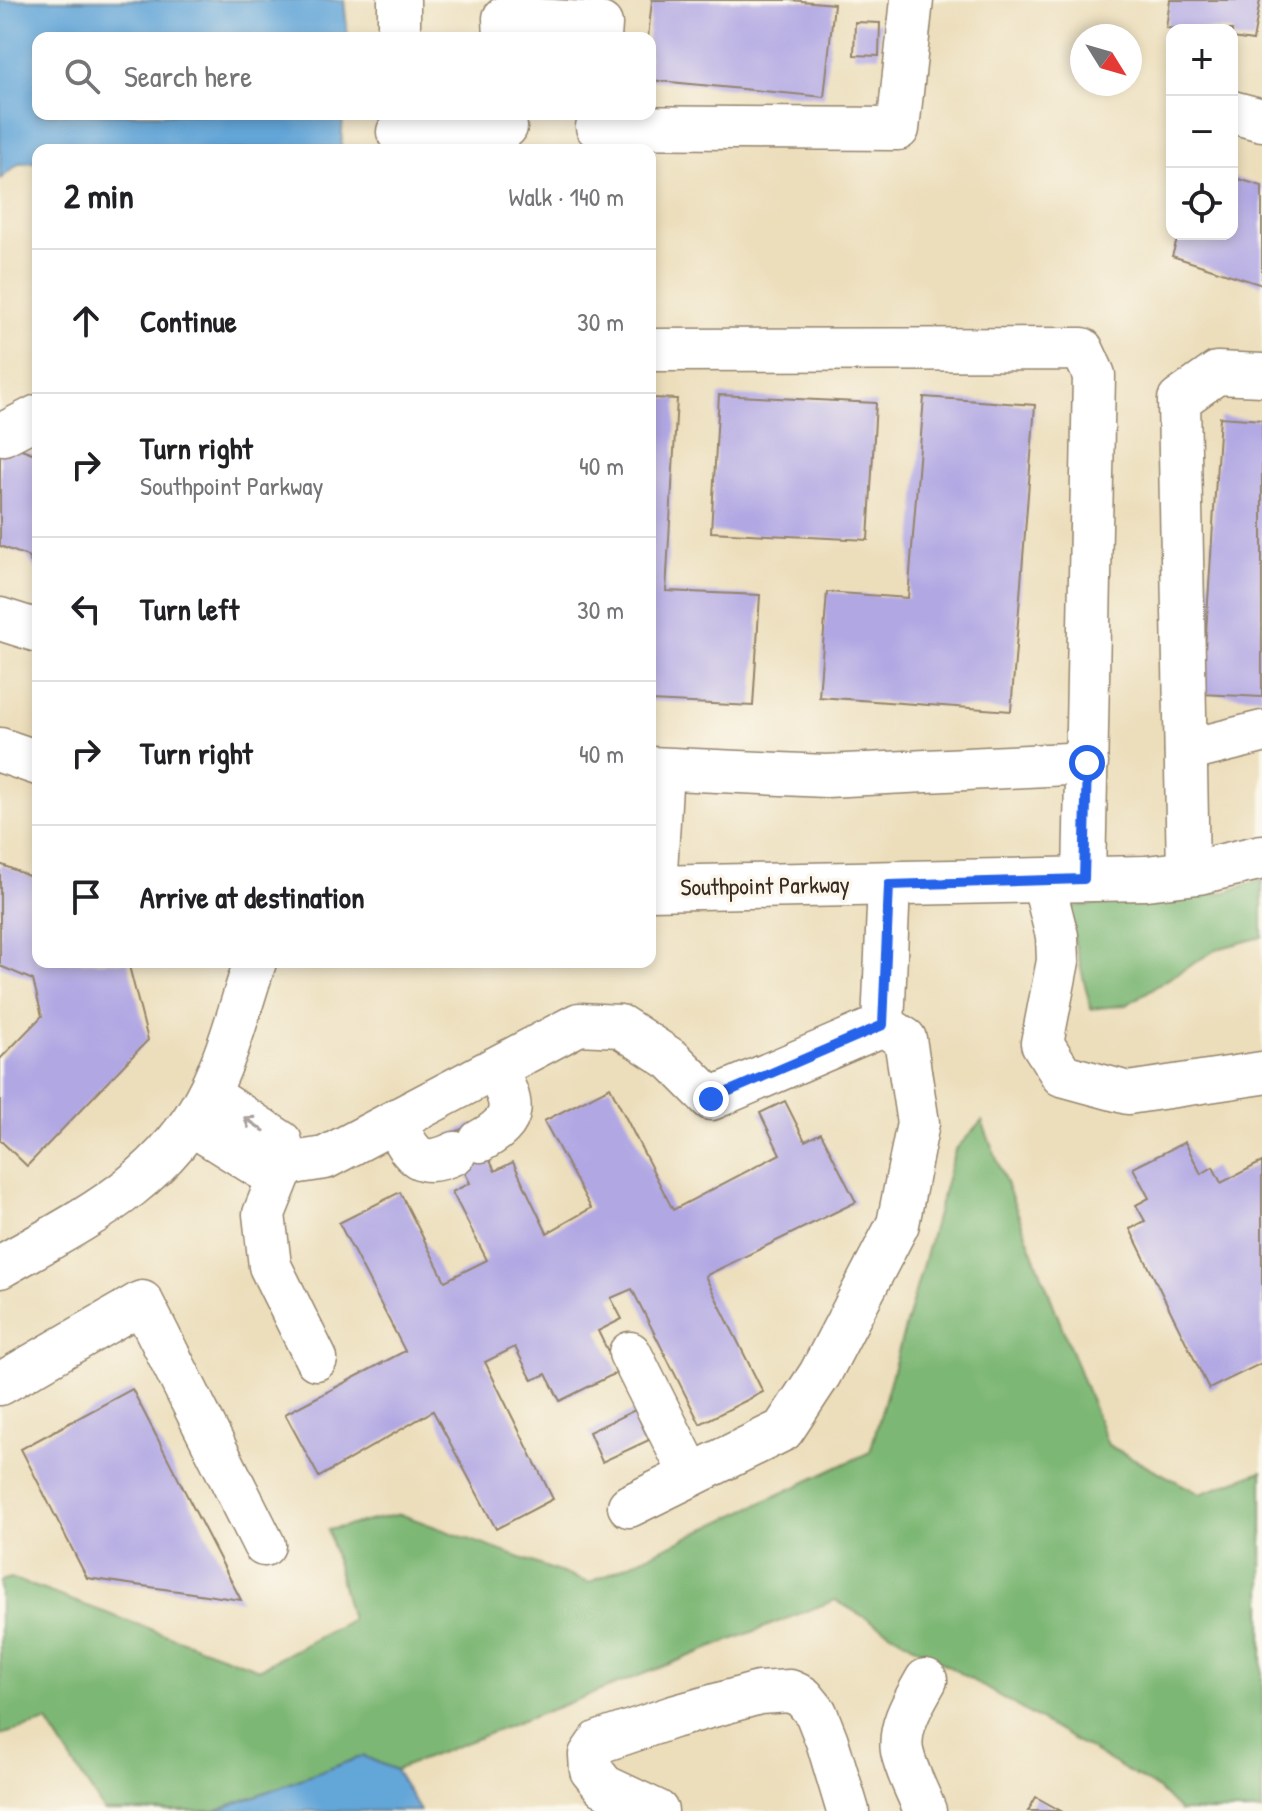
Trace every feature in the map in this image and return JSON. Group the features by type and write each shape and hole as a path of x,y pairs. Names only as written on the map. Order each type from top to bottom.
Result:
{"main road":[{"path":"0,750 32,761"},
{"name":"Southpoint Parkway","path":"656,888 1146,878 1188,873 1262,857"}],"street":[{"path":"399,0 399,32"},
{"path":"596,130 898,129 912,0"},
{"path":"505,32 504,18 601,24 600,32"},
{"path":"1238,114 1262,120"},
{"path":"398,132 505,130"},
{"path":"656,350 1082,349 1094,375 1087,763 1063,880 1057,936 1058,961 1042,1043 1062,1075 1128,1093 1262,1073"},
{"path":"1188,873 1179,400 1217,373 1262,375"},
{"path":"0,619 32,629"},
{"path":"1186,751 1262,732"},
{"path":"656,769 826,776 1087,763"},
{"path":"883,1025 889,885"},
{"path":"0,1267 112,1203 161,1161 200,1109 253,968"},
{"path":"284,1164 325,1158 579,1024 620,1026 672,1060 711,1099 883,1025"},
{"path":"629,1506 783,1430 820,1374 898,1224 918,1123 905,1039 883,1025"},
{"path":"394,1122 408,1147 423,1160 438,1161 468,1147 499,1130 509,1114 510,1094 494,1069"},
{"path":"200,1109 281,1142 284,1164 264,1214 270,1266 316,1359"},
{"path":"0,1384 142,1302 264,1545"},
{"path":"630,1353 691,1475"},
{"path":"925,1811 902,1751 904,1728 911,1707 926,1680"},
{"path":"657,1811 604,1786 591,1770 590,1755 599,1742 759,1693 790,1691 803,1697 816,1713 848,1811"}],"green space":[{"path":"1262,879 1262,937 1217,949 1126,1005 1091,1009 1066,907 1227,892"},
{"path":"982,1121 1108,1445 1200,1494 1262,1471 1262,1811 1180,1811 1158,1789 835,1600 395,1770 363,1756 215,1811 104,1811 47,1722 0,1735 0,1581 11,1578 259,1669 351,1620 328,1530 400,1514 589,1583 870,1452 955,1150"}],"water":[{"path":"0,0 344,0 347,32 32,32 32,120 343,120 341,144 32,144 32,162 20,163 0,179"},
{"path":"363,1756 395,1770 420,1811 215,1811"}],"building":[{"path":"652,0 790,0 834,4 824,97 656,81 656,32 649,32"},
{"path":"1170,0 1260,0 1253,41 1238,39 1238,24 1167,24"},
{"path":"855,22 880,23 879,56 854,55"},
{"path":"1238,179 1262,186 1262,285 1172,256 1177,240 1238,240"},
{"path":"719,395 876,403 868,540 711,532"},
{"path":"924,397 1035,405 1011,711 819,697 827,592 908,598"},
{"path":"656,398 677,399 666,591 760,595 753,706 656,701"},
{"path":"1220,417 1262,420 1262,697 1202,694"},
{"path":"0,433 7,444 32,453 32,564 27,556 0,546"},
{"path":"0,864 32,877 32,968 130,968 148,1040 27,1166 0,1140 0,1059 42,1016 33,980 0,966"},
{"path":"610,1087 673,1210 780,1154 760,1113 785,1101 805,1141 821,1133 856,1202 705,1276 763,1392 700,1424 632,1289 611,1298 622,1319 598,1331 618,1372 560,1401 546,1374 532,1380 515,1347 485,1362 553,1499 496,1529 433,1411 319,1477 285,1414 405,1351 339,1223 400,1192 445,1281 487,1260 452,1192 470,1183 447,1136 472,1124 495,1171 513,1162 547,1233 591,1208 544,1121"},
{"path":"1185,1142 1201,1174 1213,1167 1221,1183 1262,1162 1262,1363 1209,1389 1130,1229 1145,1221 1136,1205 1149,1198 1133,1168"},
{"path":"132,1389 241,1600 87,1578 21,1449"},
{"path":"635,1410 649,1440 602,1462 589,1432"},
{"path":"1036,1797 1061,1811 1028,1811"}],"route":[{"path":"711,1099 883,1025 889,885 1084,879 1087,763"}]}
